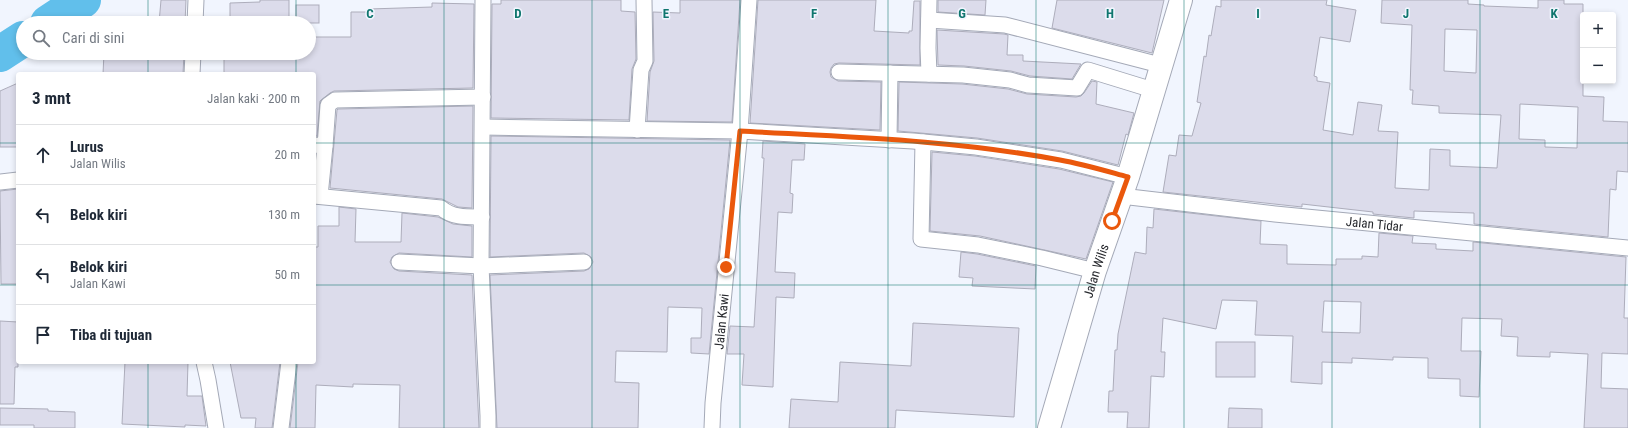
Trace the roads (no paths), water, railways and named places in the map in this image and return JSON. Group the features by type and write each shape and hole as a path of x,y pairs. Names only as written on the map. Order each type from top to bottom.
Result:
{"main road":[{"name":"Jalan Wilis","path":"1049,428 1095,272 1124,186 1181,0"}],"street":[{"path":"195,16 196,0"},
{"path":"483,0 481,266 488,428"},
{"path":"637,130 641,70 645,61 644,0"},
{"name":"Jalan Kawi","path":"712,428 713,395 740,131 749,0"},
{"path":"929,0 929,74"},
{"path":"929,20 1005,25 1160,65"},
{"path":"192,72 193,60"},
{"path":"839,72 963,75 1010,80 1028,85 1078,88 1088,70 1153,90"},
{"path":"889,140 890,73"},
{"path":"482,217 458,216 446,213 441,208 317,196 320,145 328,106 335,100 483,97"},
{"name":"Jalan Tidar","path":"483,127 740,131 924,142 976,147 1061,160 1124,186 1275,214 1628,248"},
{"path":"924,142 920,239 978,245 1042,258 1095,272"},
{"path":"0,182 16,180"},
{"path":"399,262 481,266 584,262"},
{"path":"204,364 216,428"},
{"path":"281,428 289,364"}],"waterway":[{"path":"59,16 83,0"},
{"path":"0,54 16,44"}]}
